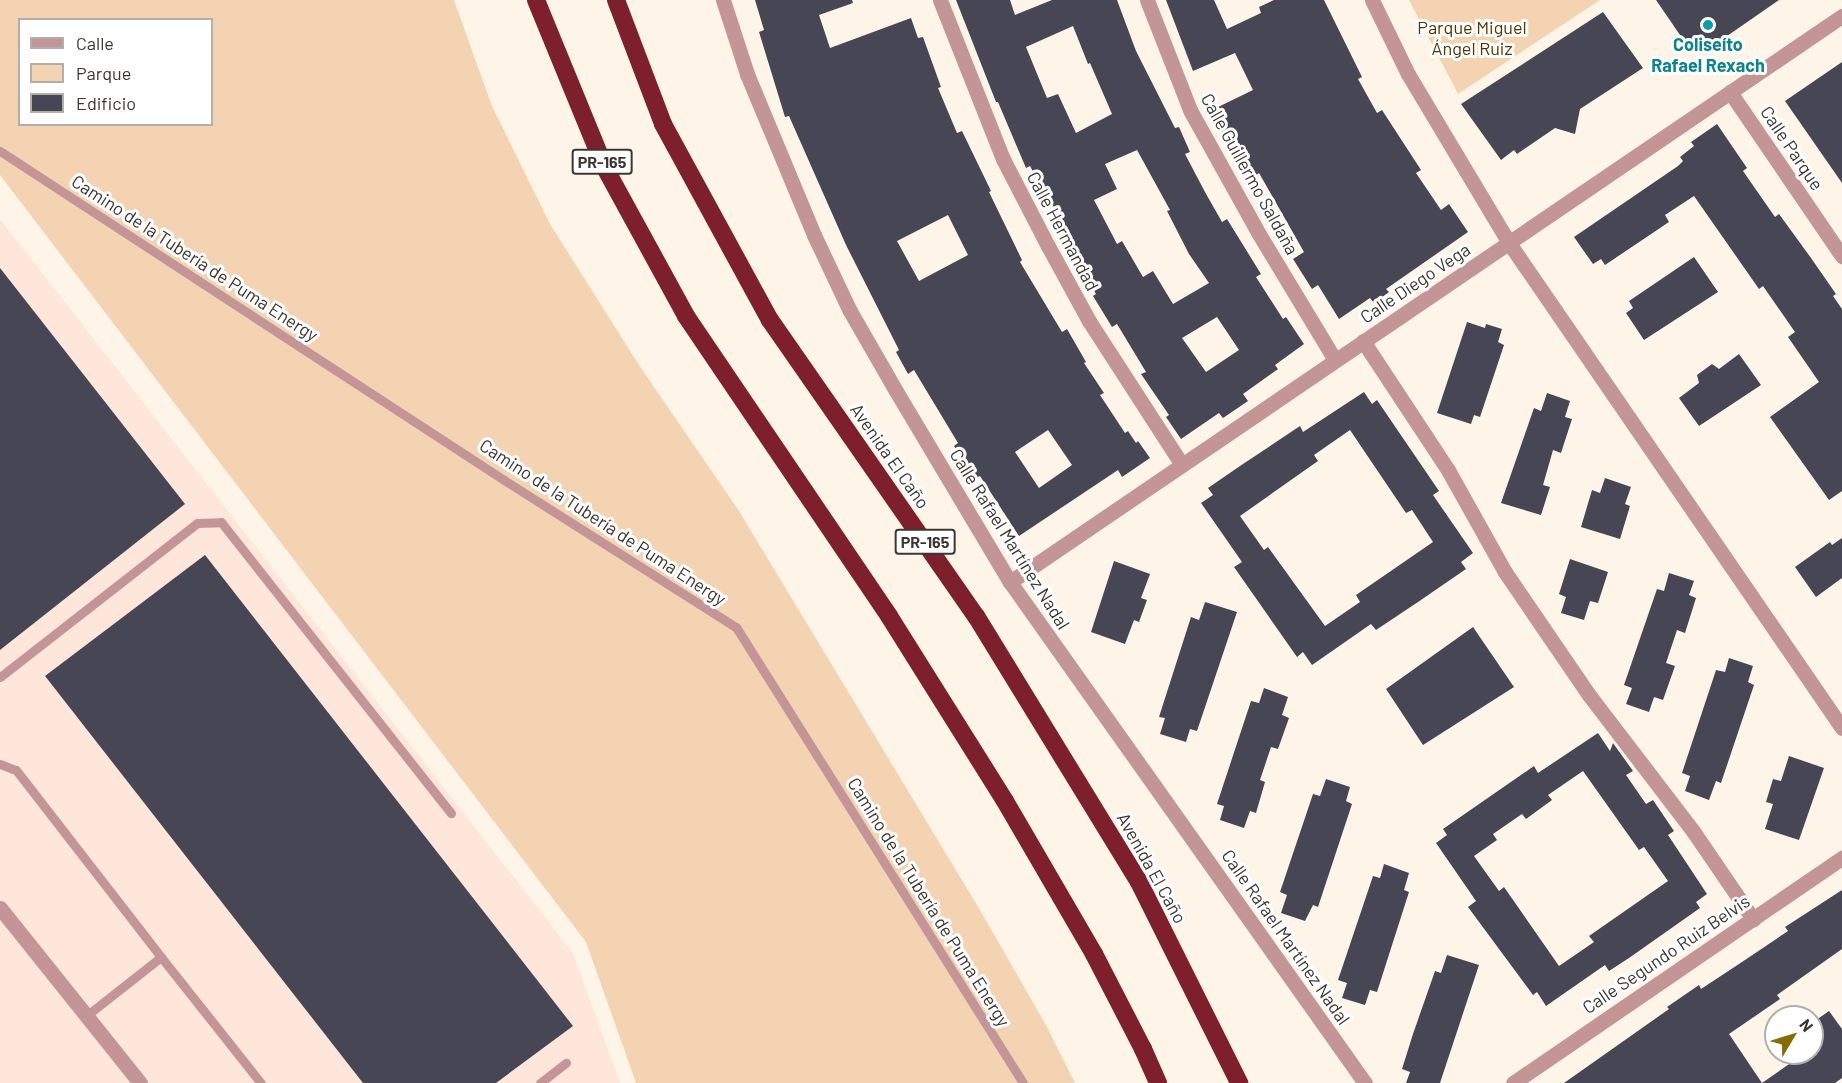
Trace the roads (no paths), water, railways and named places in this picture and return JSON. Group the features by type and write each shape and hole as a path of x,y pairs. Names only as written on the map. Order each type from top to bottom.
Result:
{"highway":[{"name":"PR-165","path":"536,0 604,166 686,316 889,616 1005,801 1094,954 1158,1083"},
{"name":"Avenida El Caño","path":"616,0 663,124 770,320 976,615 1139,882 1239,1083"}],"street":[{"name":"Calle Rafael Martínez Nadal","path":"723,0 747,74 814,235 850,311 1010,582 1365,1083"},
{"name":"Calle Hermandad","path":"940,0 1003,159 1038,227 1089,321 1182,465"},
{"name":"Calle Guillermo Saldaña","path":"1147,0 1190,110 1259,234 1335,360"},
{"path":"1372,0 1408,74 1509,243 1842,728"},
{"name":"Calle Diego Vega","path":"1010,582 1842,16"},
{"name":"Calle Parque","path":"1730,92 1842,256"},
{"path":"1363,341 1448,470 1505,572 1589,694 1693,831 1753,919"},
{"name":"Calle Segundo Ruiz Belvis","path":"1513,1083 1842,858"},
{"path":"0,908 140,1083"}],"lane":[{"name":"Camino de la Tubería de Puma Energy","path":"0,151 504,480 736,627 1023,1083"},
{"path":"0,677 197,523 221,522 451,813"},
{"path":"0,764 16,770 261,1083"},
{"path":"86,1016 161,957"},
{"path":"540,1083 566,1063"}],"place":[{"name":"Coliseíto Rafael Rexach","path":"1708,25"}],"park label":[{"name":"Parque Miguel Ángel Ruiz","path":"1472,38"}]}
